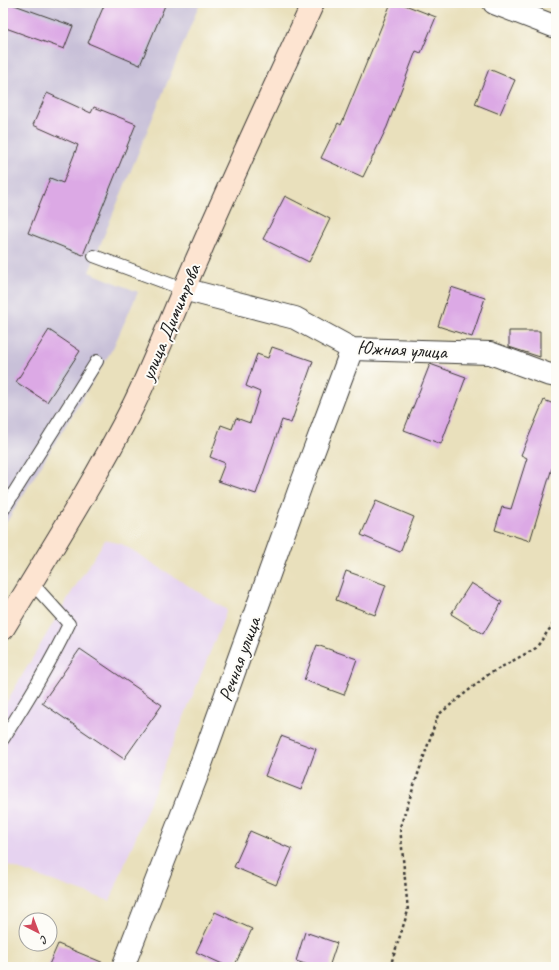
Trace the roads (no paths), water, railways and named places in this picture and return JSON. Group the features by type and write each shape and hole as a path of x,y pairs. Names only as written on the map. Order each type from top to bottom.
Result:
{"street":[{"name":"улица Димитрова","path":"3,628 100,467 133,404 159,349 183,289 314,3"},
{"path":"494,3 556,27"},
{"name":"Южная улица","path":"183,289 295,318 352,349 490,353 556,376"},
{"name":"Речная улица","path":"123,967 196,778 352,349"}],"lane":[{"path":"94,256 183,289"},
{"path":"3,510 97,361"},
{"path":"3,739 21,708 40,680 69,624 31,582"}]}
